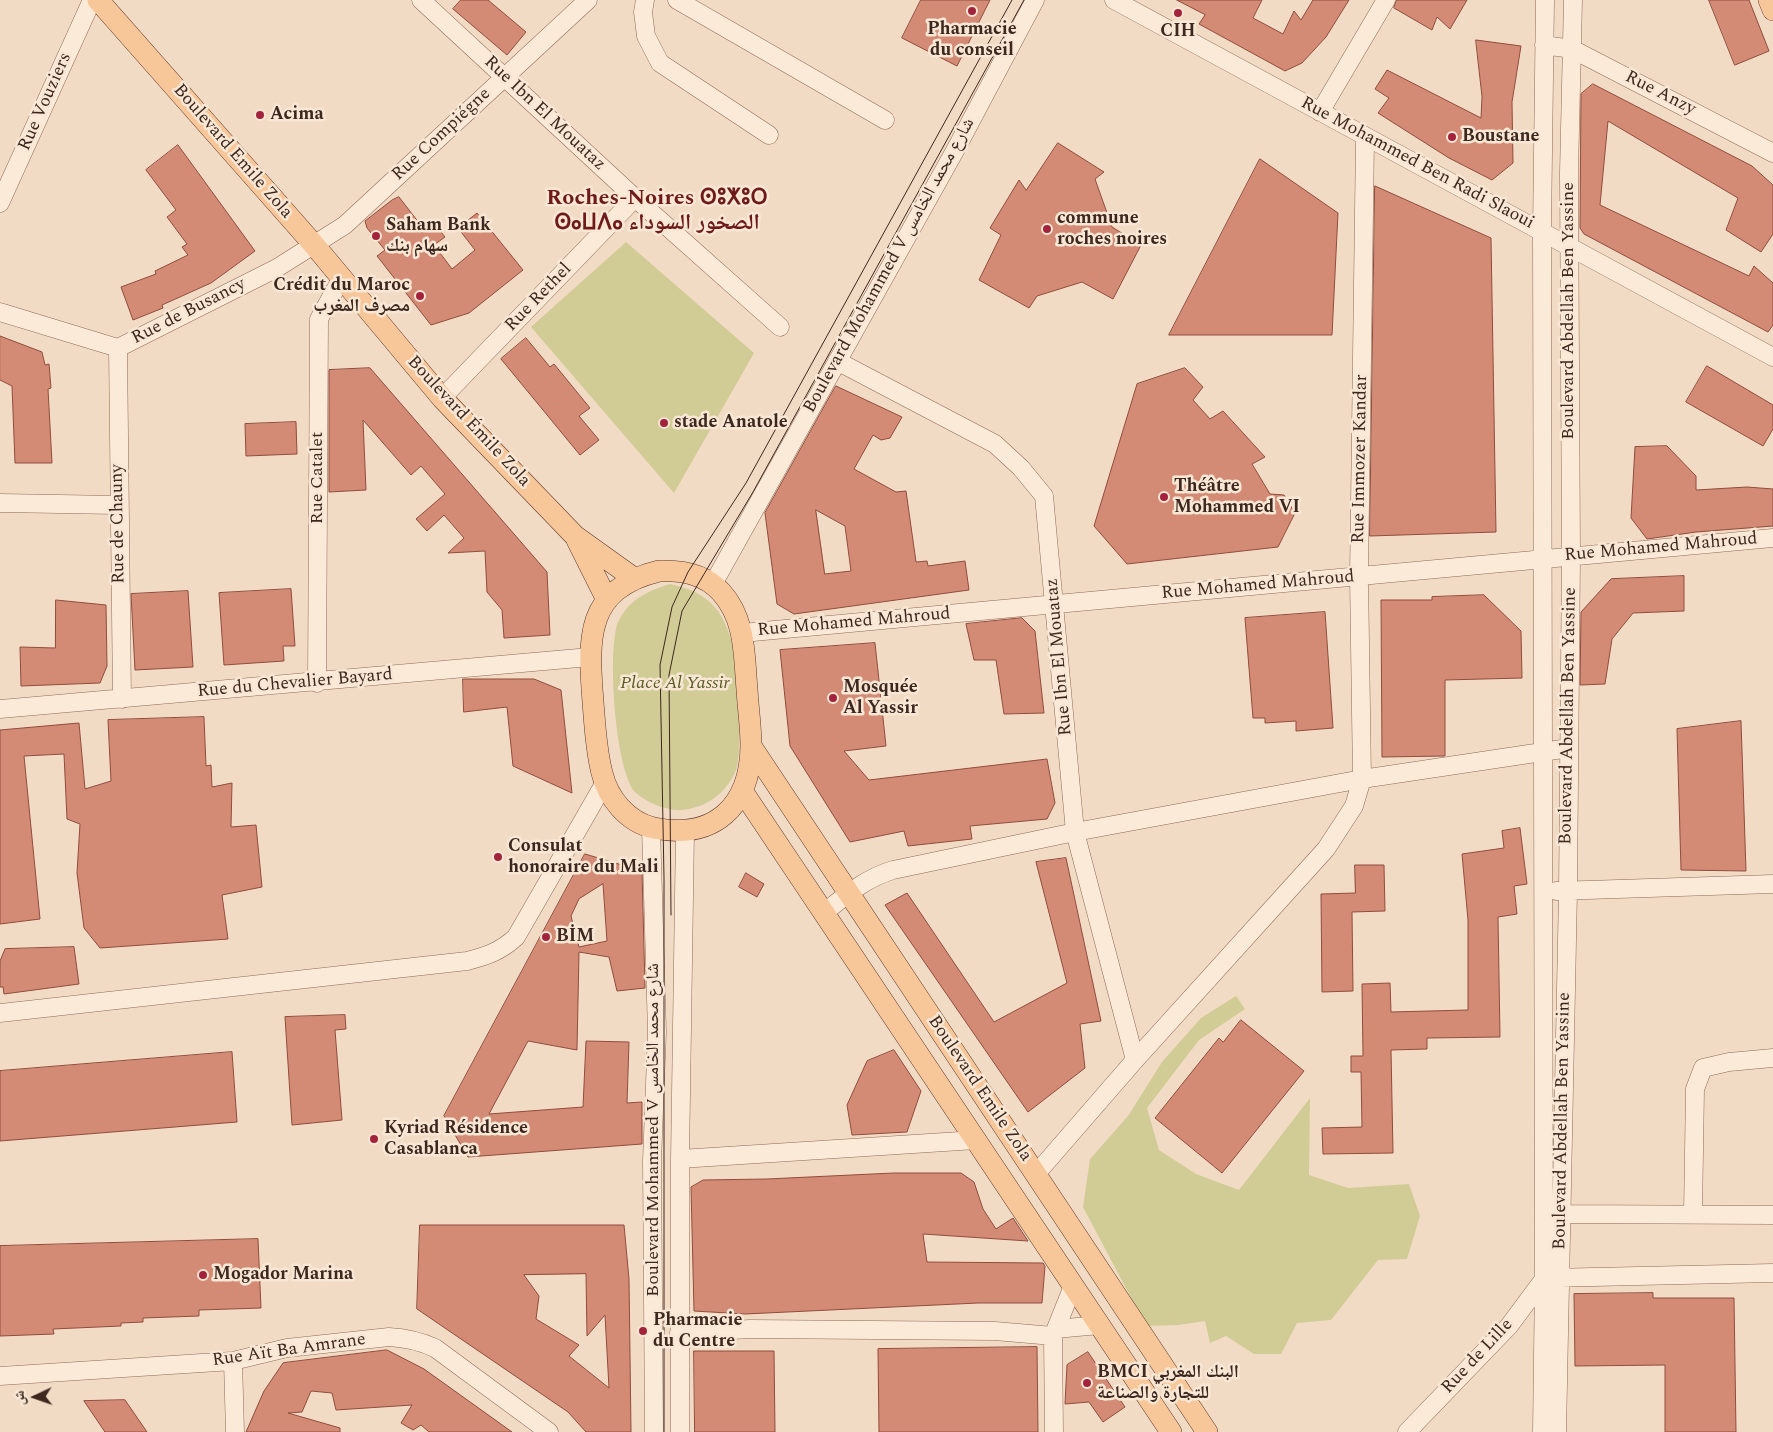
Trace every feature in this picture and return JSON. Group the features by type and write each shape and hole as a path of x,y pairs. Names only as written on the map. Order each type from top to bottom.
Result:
{"main road":[{"name":"Boulevard Emile Zola","path":"98,0 315,246 364,306"},
{"path":"1768,0 1773,10"},
{"name":"Boulevard Émile Zola","path":"364,306 442,398 575,536 634,579"},
{"name":"Boulevard Émile Zola","path":"575,536 607,600"},
{"path":"659,571 688,572 713,584 730,605 742,634 751,746 743,792 723,816 702,827 672,832 651,827 631,818 614,801 604,784 599,763 590,657 594,627 607,600 634,579 659,571"},
{"name":"Boulevard Emile Zola","path":"751,746 1207,1432"},
{"name":"Boulevard Emile Zola","path":"743,792 1171,1432"}],"street":[{"name":"Rue Vouziers","path":"0,203 92,0"},
{"name":"Rue Ibn El Mouataz","path":"420,0 635,198 780,327"},
{"name":"Rue Compiégne","path":"315,246 345,225 588,0"},
{"path":"645,0 646,36 660,63 769,135"},
{"path":"677,0 885,120"},
{"name":"Boulevard Mohammed V شارع محمد الخامس","path":"713,584 957,147 1035,0"},
{"name":"Rue Mohammed Ben Radi Slaoui","path":"1114,0 1365,138 1542,230 1773,357"},
{"path":"1320,112 1386,0"},
{"name":"Boulevard Abdellah Ben Yassine","path":"1545,0 1542,230 1542,892 1557,1432"},
{"name":"Boulevard Abdellah Ben Yassine","path":"1542,1432 1552,1278 1561,1214 1568,891 1571,556 1569,245 1573,0"},
{"name":"Rue Anzy","path":"1544,45 1572,48 1773,153"},
{"name":"Rue Immozer Kandar","path":"1036,1174 1135,1060 1326,849 1354,806 1362,779 1359,576 1365,138"},
{"name":"Rue Rethel","path":"442,398 635,198"},
{"name":"Rue de Busancy","path":"0,312 118,348 277,268 315,246"},
{"name":"Rue Catalet","path":"317,683 319,319 341,278"},
{"path":"1542,325 1569,325"},
{"name":"Rue de Chauny","path":"118,348 118,505 122,699"},
{"name":"Rue Ibn El Mouataz","path":"837,361 995,444 1022,468 1044,496 1056,605 1074,832 1135,1060"},
{"path":"0,503 118,505"},
{"name":"Rue Mohamed Mahroud","path":"742,634 1773,538"},
{"name":"Rue du Chevalier Bayard","path":"0,709 317,683 590,657"},
{"path":"825,912 849,892 872,878 893,870 1074,832 1362,779 1543,750 1569,748"},
{"path":"0,1013 467,961 488,956 504,949 516,937 604,784"},
{"name":"Boulevard Mohammed V شارع محمد الخامس","path":"651,827 657,1032 652,1161 654,1432"},
{"name":"Boulevard Mohammed V شارع محمد الخامس","path":"680,1432 680,1159 685,831"},
{"path":"1542,892 1773,884"},
{"path":"1693,1214 1695,1089 1703,1068 1730,1062 1773,1058"},
{"path":"680,1159 976,1140"},
{"path":"1561,1214 1773,1215"},
{"path":"1552,1278 1773,1273"},
{"name":"Rue de Lille","path":"1407,1432 1509,1326 1552,1278"},
{"path":"1054,1432 1055,1333 1073,1286"},
{"path":"679,1332 750,1329 995,1330 1055,1333 1100,1325"},
{"name":"Rue Aït Ba Amrane","path":"0,1376 233,1360 287,1348 389,1337 420,1341 435,1348 549,1432"},
{"path":"233,1360 235,1432"}],"green space":[{"name":"stade Anatole","path":"626,242 754,353 674,493 531,327"},
{"name":"Place Al Yassir","path":"670,584 703,596 722,617 734,650 740,725 738,759 732,779 721,793 707,803 681,810 663,807 645,800 636,793 629,781 618,736 613,680 615,634 619,620 629,606 641,596"},
{"path":"1236,996 1245,1009 1199,1040 1147,1108 1159,1150 1196,1174 1239,1190 1310,1098 1309,1175 1348,1188 1409,1184 1420,1216 1407,1259 1378,1260 1331,1320 1297,1323 1281,1354 1254,1354 1226,1336 1210,1343 1205,1321 1179,1325 1146,1326 1083,1207 1090,1159 1128,1116 1162,1062 1201,1018"}],"building":[{"path":"461,0 488,0 526,32 507,55 453,9"},
{"path":"921,0 990,0 957,66 902,38"},
{"path":"1177,0 1262,0 1253,18 1283,34 1294,11 1301,20 1313,0 1349,0 1326,37 1302,63 1285,71 1199,24 1205,15"},
{"path":"1397,0 1467,0 1450,29 1437,17 1432,30 1394,8"},
{"path":"1709,0 1749,0 1769,51 1735,65"},
{"path":"1476,40 1521,46 1512,102 1513,163 1492,180 1449,158 1378,113 1389,98 1375,89 1387,70 1481,118 1482,97"},
{"path":"1593,84 1752,166 1773,185 1773,234 1761,252 1726,230 1738,198 1608,121 1600,205 1749,276 1754,266 1773,283 1773,325 1768,332 1584,234 1580,228 1581,94"},
{"path":"1058,143 1104,172 1095,179 1112,227 1141,245 1113,299 1082,282 1037,296 1029,308 979,280 1001,235 990,228 1019,180 1026,190"},
{"path":"178,145 255,251 211,283 162,305 163,308 133,320 121,287 156,274 155,271 188,255 182,247 187,244 167,217 176,210 146,170"},
{"path":"1260,159 1338,213 1332,335 1169,335"},
{"path":"1375,186 1491,238 1496,532 1370,536"},
{"path":"399,197 423,228 432,221 445,237 434,245 452,269 475,250 458,228 477,213 523,270 469,313 431,325 377,256 385,250 367,228 365,221 392,200"},
{"path":"0,336 42,352 45,365 49,364 51,388 48,389 52,463 15,463 12,386 0,380"},
{"path":"526,338 550,367 554,364 590,408 579,416 599,440 580,455 501,359"},
{"path":"1707,366 1773,405 1773,429 1763,446 1686,402"},
{"path":"370,368 547,572 550,635 504,638 502,610 487,592 485,551 448,553 464,538 444,515 427,531 416,519 445,494 421,466 411,475 363,420 366,490 329,492 329,370"},
{"path":"1185,368 1203,387 1193,400 1210,419 1223,411 1265,457 1252,464 1270,494 1284,495 1295,513 1278,547 1127,564 1094,526 1137,384"},
{"path":"836,386 902,417 890,438 881,440 873,435 854,469 896,492 906,491 916,562 927,561 928,566 965,561 969,590 794,614 777,604 765,513","holes":["816,510 845,526 851,571 825,574"]},
{"path":"296,422 297,454 246,456 245,424"},
{"path":"1667,446 1696,476 1696,490 1747,487 1773,489 1773,526 1696,532 1647,539 1631,518 1635,447"},
{"path":"1684,576 1684,611 1633,613 1612,639 1605,684 1580,685 1581,612 1611,579"},
{"path":"291,589 295,646 283,646 284,661 224,665 219,593"},
{"path":"188,591 193,667 135,670 131,594"},
{"path":"1484,595 1521,631 1522,678 1445,680 1445,756 1382,757 1381,600 1432,600 1432,597"},
{"path":"56,600 106,605 107,666 100,683 21,686 20,647 55,648"},
{"path":"1325,612 1333,728 1296,731 1296,721 1265,723 1265,718 1253,718 1245,618"},
{"path":"1022,618 1035,631 1044,713 1004,714 996,660 974,660 966,624"},
{"path":"875,643 886,746 844,751 869,780 1047,759 1055,803 1047,819 970,826 972,839 908,846 904,831 850,842 790,746 780,650"},
{"path":"463,679 534,679 561,690 572,793 513,766 507,707 464,712"},
{"path":"204,717 206,766 211,765 212,787 232,783 231,827 256,825 262,887 222,895 228,939 100,948 84,928 77,873 80,824 67,819 64,754 24,756 40,919 0,924 0,730 79,723 85,789 111,781 108,720"},
{"path":"1741,721 1746,871 1681,870 1677,729"},
{"path":"1520,828 1527,884 1514,886 1517,914 1498,917 1500,1037 1427,1038 1427,1049 1391,1050 1393,1153 1323,1154 1322,1128 1362,1127 1361,1072 1351,1072 1351,1056 1363,1056 1362,984 1390,983 1391,1012 1468,1010 1468,920 1462,854 1504,848 1502,831"},
{"path":"585,854 642,871 645,988 617,991 609,957 579,952 577,1050 528,1041 489,1114 583,1107 586,1041 629,1042 627,1103 642,1102 642,1144 468,1157 444,1116","holes":["603,884 607,941 579,947 571,916 579,899"]},
{"path":"1066,858 1101,1021 1080,1024 1085,1068 1028,1112 885,905 907,893 994,1022 1067,983 1036,862"},
{"path":"1355,865 1384,865 1385,911 1352,912 1353,991 1322,992 1321,894 1355,893"},
{"path":"746,873 764,884 757,897 739,887"},
{"path":"74,947 79,984 4,994 3,987 0,987 0,961 5,949"},
{"path":"345,1015 346,1029 335,1030 342,1120 292,1125 285,1017"},
{"path":"1241,1020 1304,1071 1222,1173 1155,1118 1219,1038 1223,1042"},
{"path":"894,1050 921,1091 907,1132 852,1135 847,1105 867,1061"},
{"path":"232,1052 237,1122 0,1141 0,1071"},
{"path":"894,1173 961,1173 974,1182 983,1209 996,1229 1013,1218 1028,1241 923,1234 927,1262 1043,1263 1045,1266 1042,1303 978,1303 745,1314 694,1311 691,1187 703,1180"},
{"path":"420,1225 624,1225 629,1279 631,1432 586,1432 568,1412 417,1309","holes":["586,1274 587,1336 605,1315 609,1388 569,1356 579,1345 536,1319 539,1296 524,1275"]},
{"path":"258,1239 261,1308 199,1310 199,1316 143,1318 143,1322 121,1323 121,1326 53,1329 54,1334 0,1336 0,1246"},
{"path":"1653,1293 1653,1298 1734,1298 1736,1432 1665,1432 1665,1365 1575,1366 1574,1294"},
{"path":"1037,1347 1038,1432 879,1432 878,1349"},
{"path":"387,1350 424,1369 512,1432 429,1432 421,1425 413,1430 401,1423 412,1405 336,1410 332,1393 311,1391 302,1412 288,1413 340,1428 340,1432 246,1432 264,1391 283,1363"},
{"path":"694,1351 774,1351 775,1432 695,1432"},
{"name":"BMCI البنك المغربي للتجارة والصناعة","path":"1088,1352 1125,1407 1103,1422 1089,1402 1065,1404 1067,1365"},
{"path":"125,1400 147,1432 105,1432 84,1401"}],"tram line":[{"path":"664,1432 664,878 660,665 672,607 688,572 746,483 1012,0"},
{"path":"671,915 669,675 682,611 753,492 1024,0"}],"place":[{"name":"Pharmacie du conseil","path":"972,11"},
{"name":"CIH","path":"1178,13"},
{"name":"Acima","path":"260,115"},
{"name":"Boustane","path":"1452,137"},
{"name":"commune roches noires","path":"1047,229"},
{"name":"Saham Bank سهام بنك","path":"376,236"},
{"name":"Crédit du Maroc مصرف المغرب","path":"420,296"},
{"name":"stade Anatole","path":"664,423"},
{"name":"Théâtre Mohammed VI","path":"1164,497"},
{"name":"Mosquée Al Yassir","path":"833,698"},
{"name":"Consulat honoraire du Mali","path":"498,857"},
{"name":"BİM","path":"546,937"},
{"name":"Kyriad Résidence Casablanca","path":"374,1139"},
{"name":"Mogador Marina","path":"203,1275"},
{"name":"Pharmacie du Centre","path":"643,1331"},
{"name":"BMCI البنك المغربي للتجارة والصناعة","path":"1087,1383"}],"district":[{"name":"Roches-Noires ⵙⵓⵅⵓⵔ ⵙⴰⵡⴷⴰ الصخور السوداء","path":"657,212"}]}
